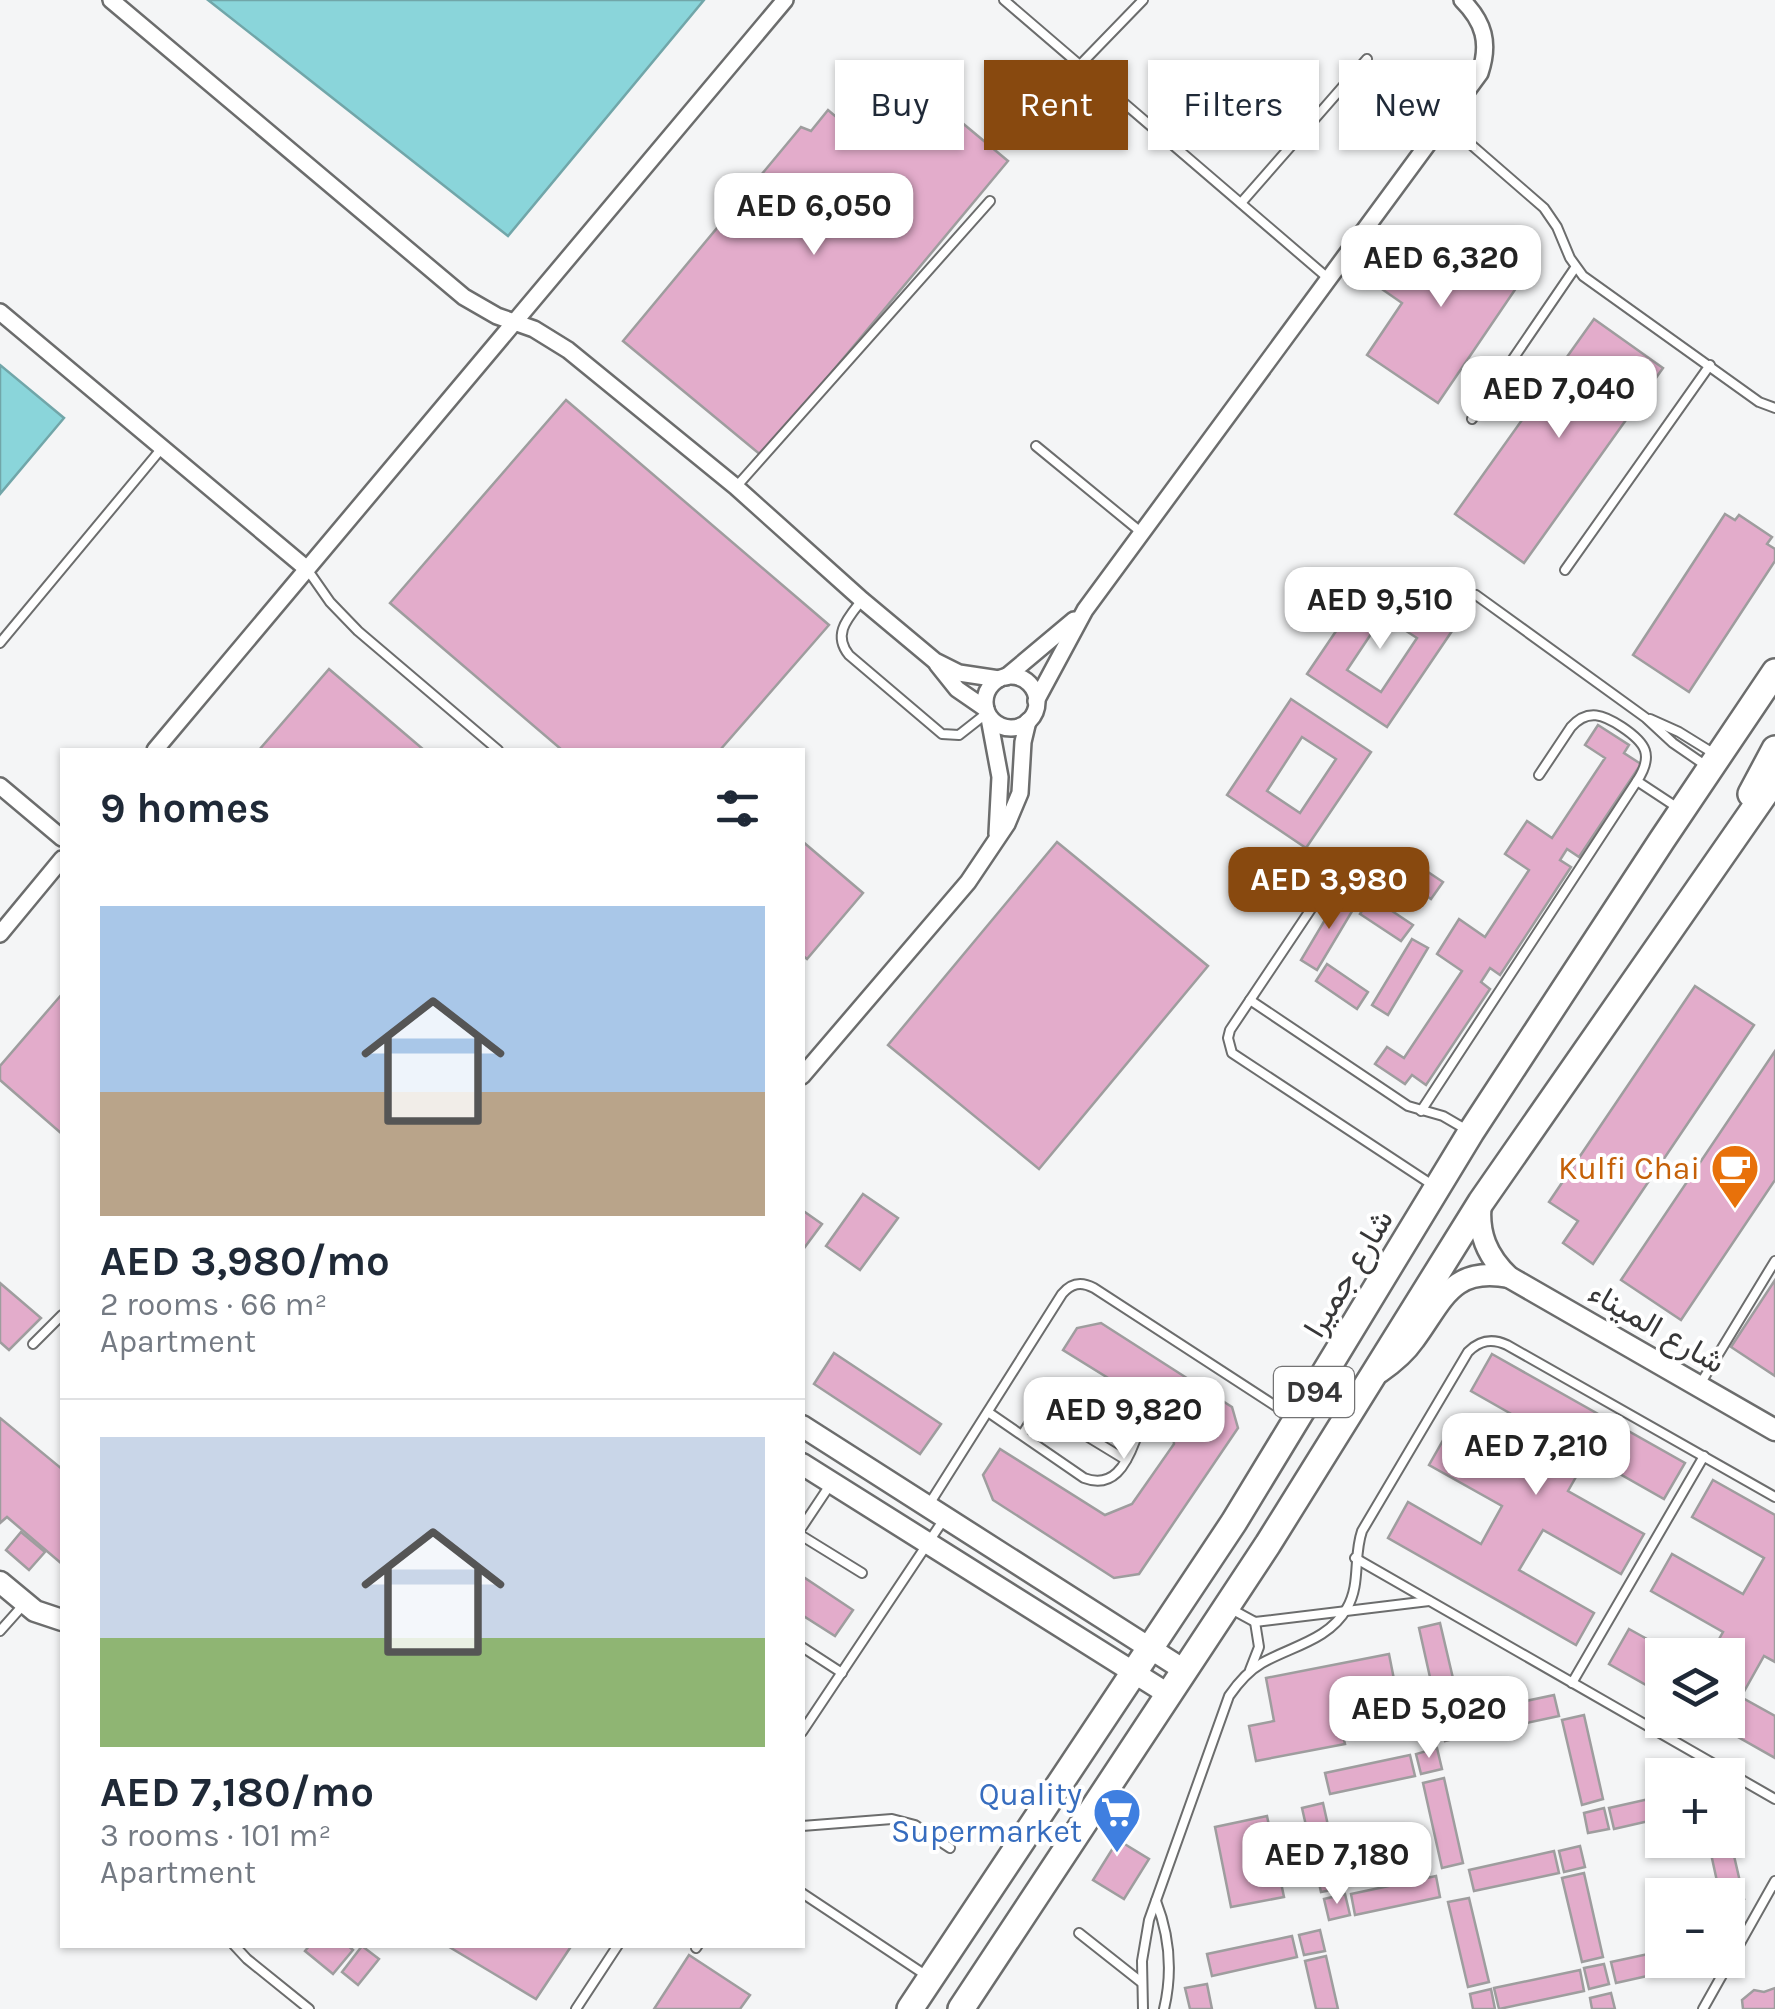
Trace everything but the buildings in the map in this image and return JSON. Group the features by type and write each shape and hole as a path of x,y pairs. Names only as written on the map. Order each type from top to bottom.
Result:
{"main road":[{"name":"شارع جميرا","path":"910,2009 1234,1522 1472,1132 1775,672"},
{"path":"1735,836 1755,785 1775,749"},
{"name":"D94","path":"961,2009 1227,1606 1480,1202 1775,778"}],"street":[{"path":"110,0 464,297 497,316 534,329 568,350 736,487 934,661 957,689 1004,727 1012,728 1033,716 1036,701 1085,610 1424,150"},
{"path":"156,748 785,0"},
{"path":"1462,0 1476,15 1486,44 1476,79"},
{"path":"0,312 307,569"},
{"path":"997,838 1000,777 987,713 987,692 1085,610"},
{"path":"934,661 959,673 1015,677 1030,685 1036,701"},
{"path":"805,1072 968,882 1007,824 1020,793 1028,721"},
{"path":"0,786 60,836"},
{"path":"0,934 60,861"},
{"path":"1480,1202 1483,1240 1495,1262 1509,1276"},
{"path":"1372,1376 1406,1351 1454,1284 1482,1274 1509,1276"},
{"name":"شارع الميناء","path":"1509,1276 1775,1430"},
{"path":"805,1428 1184,1670"},
{"path":"805,1466 1168,1694"},
{"path":"0,1582 25,1603 60,1622"}],"lane":[{"path":"1004,0 1074,60"},
{"path":"1085,60 1144,0"},
{"path":"1241,203 1368,59"},
{"path":"1128,106 1329,279"},
{"path":"1476,149 1544,208 1582,276 1759,402 1775,408"},
{"path":"736,487 990,201"},
{"path":"1472,419 1575,268"},
{"path":"1565,570 1710,366"},
{"path":"1036,446 1142,533"},
{"path":"0,643 162,448"},
{"path":"307,569 330,602 358,631 496,748"},
{"path":"1476,595 1646,718 1673,743 1714,762"},
{"path":"862,600 841,632 849,655 942,734 959,734 987,713"},
{"path":"1421,1111 1637,781 1646,760 1641,742 1605,716 1590,714 1576,721 1539,775"},
{"path":"1646,718 1680,732 1714,762"},
{"path":"1637,781 1682,810"},
{"path":"1315,903 1230,1030 1232,1053 1438,1188"},
{"path":"1250,1000 1408,1106 1443,1116 1472,1132"},
{"path":"1700,1386 1775,1260"},
{"path":"805,1728 928,1542 937,1511 988,1412 1066,1288 1080,1283 1094,1288 1296,1420"},
{"path":"33,1344 60,1317"},
{"path":"1143,2009 1145,1940 1222,1711 1250,1671 1325,1632 1346,1610 1356,1585 1362,1531 1468,1352 1490,1340 1507,1344 1775,1496"},
{"path":"988,1412 1022,1435 1090,1480 1097,1482 1110,1478 1126,1460 1135,1441 1133,1429 1125,1420 1066,1385 1052,1388 1022,1435"},
{"path":"1039,1407 1126,1460"},
{"path":"1572,1683 1704,1456"},
{"path":"805,1523 832,1482"},
{"path":"805,1538 862,1573"},
{"path":"1356,1558 1775,1799"},
{"path":"1227,1606 1255,1622 1429,1601"},
{"path":"0,1631 25,1603"},
{"path":"1250,1671 1259,1647 1255,1622"},
{"path":"805,1649 842,1673"},
{"path":"805,1826 892,1818 914,1825 950,1848"},
{"path":"1703,2009 1775,1881"},
{"path":"805,1894 931,1979"},
{"path":"1156,1900 1170,1954 1164,2009"},
{"path":"1079,1933 1141,1982"},
{"path":"237,1948 310,2009"},
{"path":"576,2009 616,1948"}],"water":[{"path":"208,0 704,0 508,236"},
{"path":"0,365 64,418 0,494"}],"place":[{"name":"Kulfi Chai","path":"1735,1210"},
{"name":"Quality Supermarket","path":"1117,1854"}]}
